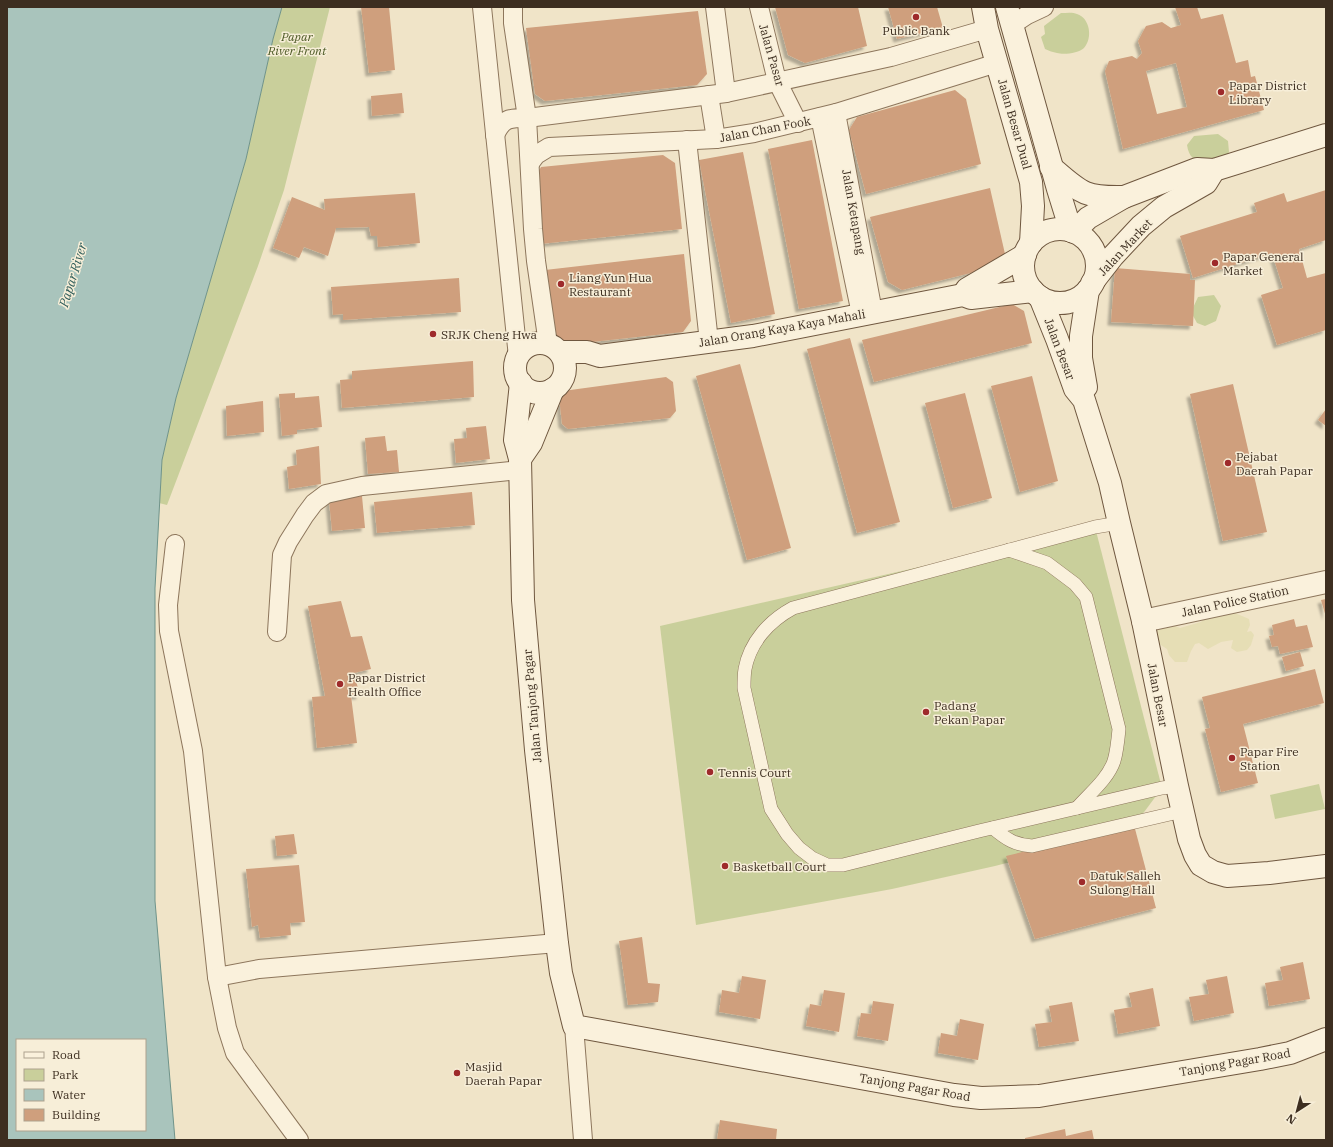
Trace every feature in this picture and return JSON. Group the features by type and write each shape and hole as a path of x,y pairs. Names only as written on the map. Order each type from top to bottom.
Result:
{"main road":[{"name":"Jalan Besar Dual","path":"983,7 997,63 1031,182 1033,206 1028,249"},
{"name":"Jalan Besar Dual","path":"1009,16 1051,167 1073,232"},
{"path":"1073,232 1088,218 1124,197 1197,169 1214,170 1326,135"},
{"path":"1051,167 1085,194 1102,198 1124,197"},
{"name":"Jalan Market","path":"1090,286 1113,256 1141,226 1164,207 1206,183 1214,170"},
{"path":"1060,229 1073,232 1083,238 1090,245 1094,254 1096,273 1090,286 1078,298 1065,302 1052,302 1036,294 1026,280 1023,267 1028,249 1039,236 1049,231 1060,229"},
{"name":"Jalan Orang Kaya Kaya Mahali","path":"963,295 967,289 1028,249"},
{"name":"Jalan Besar","path":"1084,400 1086,388 1081,358 1081,336 1090,286"},
{"name":"Jalan Orang Kaya Kaya Mahali","path":"554,348 586,352 600,356 753,336 963,295 971,298 1036,294"},
{"name":"Jalan Besar","path":"1036,294 1065,360 1075,389 1084,400 1110,483 1143,621 1189,839 1195,855 1201,865 1213,872 1228,876 1246,876 1326,866"},
{"path":"520,464 531,443 559,382 565,367 564,359 554,348 541,343 534,343 528,346 518,356 515,370 517,377 526,388 532,392 547,392 559,382"},
{"name":"Jalan Orang Kaya Kaya Mahali","path":"559,382 592,364 600,356"},
{"name":"Jalan Tanjong Pagar","path":"521,383 515,440 520,464 523,600 536,750 556,944 574,1026"},
{"name":"Jalan Police Station","path":"1143,621 1326,582"},
{"name":"Tanjong Pagar Road","path":"574,1026 954,1095 981,1098 1039,1096 1260,1059 1290,1053 1326,1039"}],"street":[{"path":"482,7 518,356"},
{"path":"513,7 513,23 527,118 536,261 554,348"},
{"path":"716,7 718,94 716,138"},
{"name":"Jalan Pasar","path":"759,7 777,81 798,123"},
{"path":"1009,16 1027,15 1044,7"},
{"path":"495,135 498,128 505,121 514,118 527,118 718,94 891,57 988,29"},
{"name":"Jalan Chan Fook","path":"530,163 536,155 549,147 687,140 754,133 828,115 997,63"},
{"name":"Jalan Ketapang","path":"828,115 867,313"},
{"path":"687,140 709,342"},
{"path":"277,632 282,555 288,542 305,515 314,503 326,494 362,486 520,464"},
{"path":"1119,523 1095,527 792,608 778,616 757,639 750,653 745,670 744,688 771,809 787,834 799,848 812,858 827,865 843,865 979,831 1162,788 1177,786"},
{"path":"175,544 168,605 169,632 193,752 217,977 227,1028 235,1053 299,1140"},
{"path":"1009,550 1046,563 1075,584 1086,597 1118,729 1118,736 1114,761 1108,771 1077,808"},
{"path":"993,828 1013,842 1021,845 1032,846 1183,811"},
{"path":"217,977 259,969 556,944"},
{"path":"574,1026 582,1140"}],"shaded area":[{"path":"1235,613 1249,619 1250,625 1247,632 1251,631 1254,635 1251,645 1247,650 1237,652 1231,648 1233,640 1221,642 1208,649 1199,643 1195,644 1187,662 1175,662 1169,655 1167,649 1155,641 1155,633 1161,626 1170,624 1180,628 1201,622 1205,617"}],"green space":[{"name":"Papar River Front","path":"282,7 330,7 284,190 258,266 167,505 159,503 162,460 176,398 246,159 273,39"},
{"path":"1061,13 1077,14 1085,20 1089,29 1089,39 1082,50 1063,54 1045,49 1041,37 1045,34 1044,26"},
{"path":"1218,134 1228,141 1229,152 1225,158 1201,161 1192,157 1187,145 1194,136"},
{"path":"1214,295 1221,306 1216,321 1205,326 1197,323 1191,312 1198,297"},
{"path":"1095,527 1162,788 1130,831 995,866 892,889 696,925 660,626"},
{"path":"1319,784 1325,809 1275,819 1270,795"}],"water":[{"name":"Papar River","path":"7,7 282,7 273,39 246,159 176,398 162,460 155,588 155,901 175,1140 7,1140"}],"building":[{"path":"361,7 389,7 395,70 369,73"},
{"path":"775,7 858,7 867,46 805,63 788,55"},
{"name":"Public Bank","path":"888,7 937,7 943,28 897,39"},
{"name":"Papar District Library","path":"1175,7 1197,7 1201,19 1223,14 1236,63 1248,60 1251,77 1255,76 1264,110 1123,149 1105,71 1109,61 1132,56 1137,59 1142,53 1138,41 1146,26 1162,22 1171,28 1181,25","holes":["1176,63 1187,107 1157,114 1146,71"]},
{"path":"698,11 707,74 697,85 545,101 535,94 526,28"},
{"path":"955,90 966,99 981,164 866,194 849,130 857,117"},
{"path":"402,93 404,113 372,116 371,96"},
{"path":"812,140 843,301 799,309 768,149"},
{"path":"743,152 775,314 731,323 699,160"},
{"path":"663,155 675,163 682,229 540,244 533,181 541,167"},
{"path":"990,188 1005,254 999,266 902,290 888,282 870,217"},
{"name":"Papar General Market","path":"1326,190 1326,240 1299,249 1307,278 1326,273 1326,330 1277,345 1261,295 1283,288 1272,253 1193,278 1180,236 1257,212 1254,203 1284,193 1287,202"},
{"path":"415,193 420,243 378,247 377,236 371,236 369,227 336,228 328,256 304,247 299,258 273,248 292,197 325,210 324,199"},
{"path":"684,254 691,321 683,332 564,345 553,337 545,270"},
{"path":"1115,268 1190,274 1190,280 1195,280 1193,326 1111,322"},
{"path":"459,278 461,312 343,320 343,314 333,315 331,287"},
{"path":"1012,304 1024,311 1032,343 874,382 862,340"},
{"path":"850,338 900,522 857,533 807,349"},
{"path":"473,361 474,397 342,408 340,380 352,379 352,371"},
{"path":"740,364 791,548 747,560 696,376"},
{"path":"1032,376 1058,481 1020,492 991,386"},
{"path":"666,377 673,382 676,411 670,418 568,429 562,424 559,397 563,391"},
{"name":"Pejabat Daerah Papar","path":"1233,384 1267,532 1223,541 1190,394"},
{"path":"295,393 295,398 319,396 322,427 297,430 297,434 282,436 279,394"},
{"path":"965,393 992,498 953,508 925,403"},
{"path":"263,401 264,432 227,436 226,406"},
{"path":"1326,409 1326,426 1318,420"},
{"path":"486,426 490,459 456,463 454,439 467,438 466,428"},
{"path":"385,436 387,451 397,450 399,472 368,474 365,438"},
{"path":"319,446 321,484 289,489 287,467 297,465 296,450"},
{"path":"472,492 475,525 377,533 374,502"},
{"path":"362,496 365,528 332,531 329,500"},
{"path":"1326,599 1326,617 1321,600"},
{"name":"Papar District Health Office","path":"341,601 351,637 362,636 371,669 354,673 360,696 351,696 357,743 317,748 312,697 325,696 308,606"},
{"path":"1294,619 1296,627 1307,625 1313,647 1280,654 1278,646 1272,647 1269,636 1274,635 1272,625"},
{"path":"1300,652 1304,666 1286,671 1282,657"},
{"path":"1315,669 1324,703 1243,724 1258,783 1221,792 1205,729 1210,728 1202,697"},
{"name":"Datuk Salleh Sulong Hall","path":"1134,825 1156,908 1035,939 1006,856"},
{"path":"294,834 297,854 277,856 275,836"},
{"path":"299,865 305,922 290,923 291,935 260,938 258,925 252,927 246,869"},
{"path":"642,937 648,983 660,984 658,1002 628,1005 619,941"},
{"path":"1303,962 1310,999 1269,1006 1265,983 1283,980 1280,967"},
{"path":"742,976 766,980 760,1019 719,1012 722,990 739,993"},
{"path":"1227,976 1234,1013 1194,1021 1189,997 1209,994 1206,980"},
{"path":"1153,988 1160,1026 1118,1034 1114,1010 1132,1007 1129,993"},
{"path":"824,990 845,993 839,1032 806,1026 810,1004 821,1006"},
{"path":"873,1001 894,1004 888,1041 857,1036 861,1013 871,1014"},
{"path":"1072,1002 1079,1041 1039,1047 1035,1024 1052,1022 1049,1006"},
{"path":"960,1019 984,1024 978,1060 938,1053 941,1033 957,1036"},
{"path":"720,1120 777,1129 776,1140 717,1140"},
{"path":"1065,1129 1066,1136 1092,1130 1094,1140 1025,1140 1025,1138"}],"place":[{"name":"Public Bank","path":"916,17"},
{"name":"Papar District Library","path":"1221,92"},
{"name":"Papar General Market","path":"1215,263"},
{"name":"Liang Yun Hua Restaurant","path":"561,284"},
{"name":"SRJK Cheng Hwa","path":"433,334"},
{"name":"Pejabat Daerah Papar","path":"1228,463"},
{"name":"Papar District Health Office","path":"340,684"},
{"name":"Padang Pekan Papar","path":"926,712"},
{"name":"Papar Fire Station","path":"1232,758"},
{"name":"Tennis Court","path":"710,772"},
{"name":"Basketball Court","path":"725,866"},
{"name":"Datuk Salleh Sulong Hall","path":"1082,882"},
{"name":"Masjid Daerah Papar","path":"457,1073"}]}
